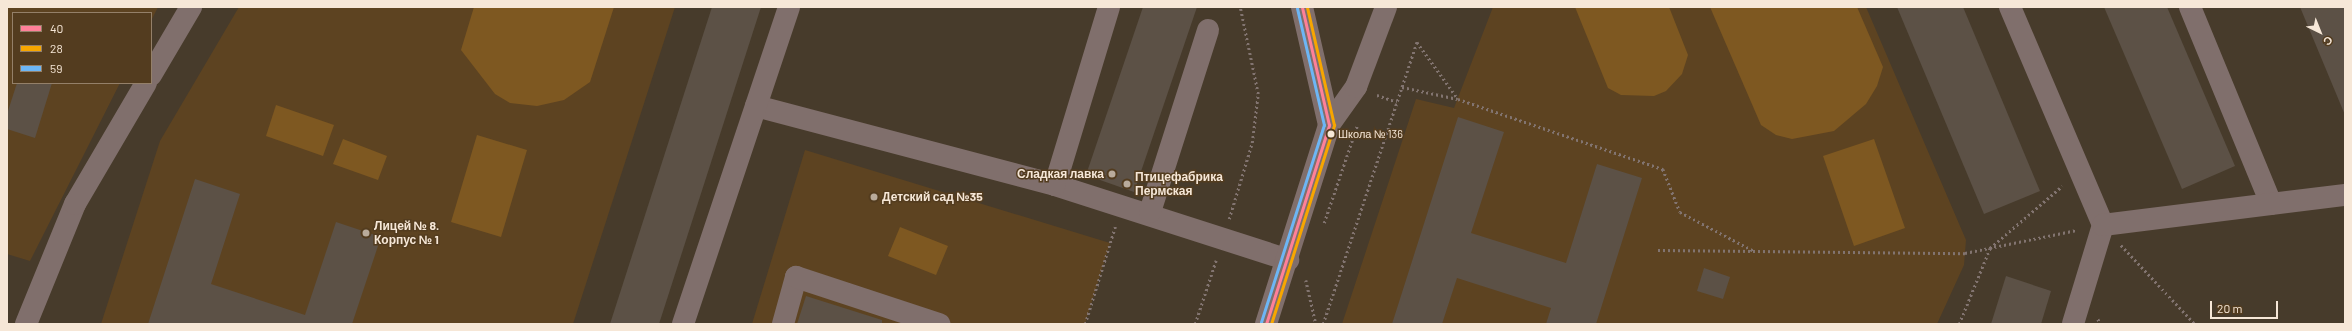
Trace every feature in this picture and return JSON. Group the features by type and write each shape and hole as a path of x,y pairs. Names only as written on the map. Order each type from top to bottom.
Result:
{"street":[{"path":"152,73 191,7"},
{"path":"683,324 789,7"},
{"path":"1055,184 1109,7"},
{"path":"1302,7 1329,125"},
{"path":"1266,324 1288,260 1329,125 1356,87 1386,7"},
{"path":"2010,7 2103,225 2073,324"},
{"path":"2190,7 2271,204"},
{"path":"1150,212 1208,30"},
{"path":"26,324 75,204 145,84"},
{"path":"756,106 1055,184 1122,206 1150,212 1223,239 1288,260"},
{"path":"2103,225 2345,194"},
{"path":"783,324 796,277 939,324"}],"path":[{"path":"1195,324 1252,143 1258,94 1240,7"},
{"path":"1323,324 1417,42 1458,99"},
{"path":"1402,87 1458,99 1664,169 1680,212 1754,251"},
{"path":"1369,92 1397,102"},
{"path":"1323,226 1359,122"},
{"path":"1959,324 1990,248 2080,170"},
{"path":"1085,324 1122,206"},
{"path":"1658,250 1965,253 2103,225 2195,324"},
{"path":"1307,274 1305,281 1316,324"}],"shaded area":[{"path":"7,7 158,7 152,19 152,12 12,12 12,84 119,84 30,261 7,254"},
{"name":"Лицей № 8. Корпус № 1","path":"239,7 675,7 573,324 101,324 160,141"},
{"path":"474,7 614,7 590,82 564,100 537,106 510,103 495,94 461,50"},
{"name":"Школа № 136","path":"1493,7 1866,7 1966,240 1964,265 1937,324 1342,324 1416,99 1454,108"},
{"path":"1575,7 1669,7 1688,55 1682,74 1666,91 1654,96 1621,95 1608,88"},
{"path":"1710,7 1857,7 1883,67 1877,86 1866,104 1834,131 1792,139 1776,135 1761,125"},
{"path":"276,105 334,125 323,156 266,136"},
{"path":"477,135 527,150 501,237 451,222"},
{"path":"343,139 387,156 378,180 333,164"},
{"path":"1874,139 1905,228 1854,246 1823,156"},
{"name":"Детский сад №35","path":"805,150 1110,243 1085,324 752,324"},
{"path":"900,227 948,246 936,275 888,256"}],"building":[{"path":"712,7 761,7 659,324 610,324"},
{"path":"1143,7 1197,7 1134,192 1086,175"},
{"path":"1897,7 1963,7 2040,191 1984,214"},
{"path":"2104,7 2167,7 2235,166 2182,189"},
{"path":"2300,7 2345,7 2345,115"},
{"path":"17,84 52,84 35,138 7,129 7,114"},
{"path":"1458,117 1504,132 1471,233 1566,263 1597,164 1642,178 1596,324 1546,324 1551,308 1457,278 1442,324 1392,324"},
{"path":"195,179 240,194 211,284 305,315 336,222 381,237 352,324 148,324"},
{"path":"1704,268 1730,277 1723,299 1697,291"},
{"path":"2006,276 2051,291 2041,324 1991,324"},
{"path":"806,296 882,320 882,324 797,324"}],"transit line":[{"name":"40","path":"1266,324 1329,125 1302,7"},
{"name":"28","path":"1271,324 1334,125 1307,7"},
{"name":"59","path":"1261,322 1324,125 1297,8"}],"place":[{"name":"Школа № 136","path":"1331,134"},
{"name":"Сладкая лавка","path":"1112,174"},
{"name":"Птицефабрика Пермская","path":"1127,184"},
{"name":"Детский сад №35","path":"874,197"},
{"name":"Лицей № 8. Корпус № 1","path":"366,233"}]}
